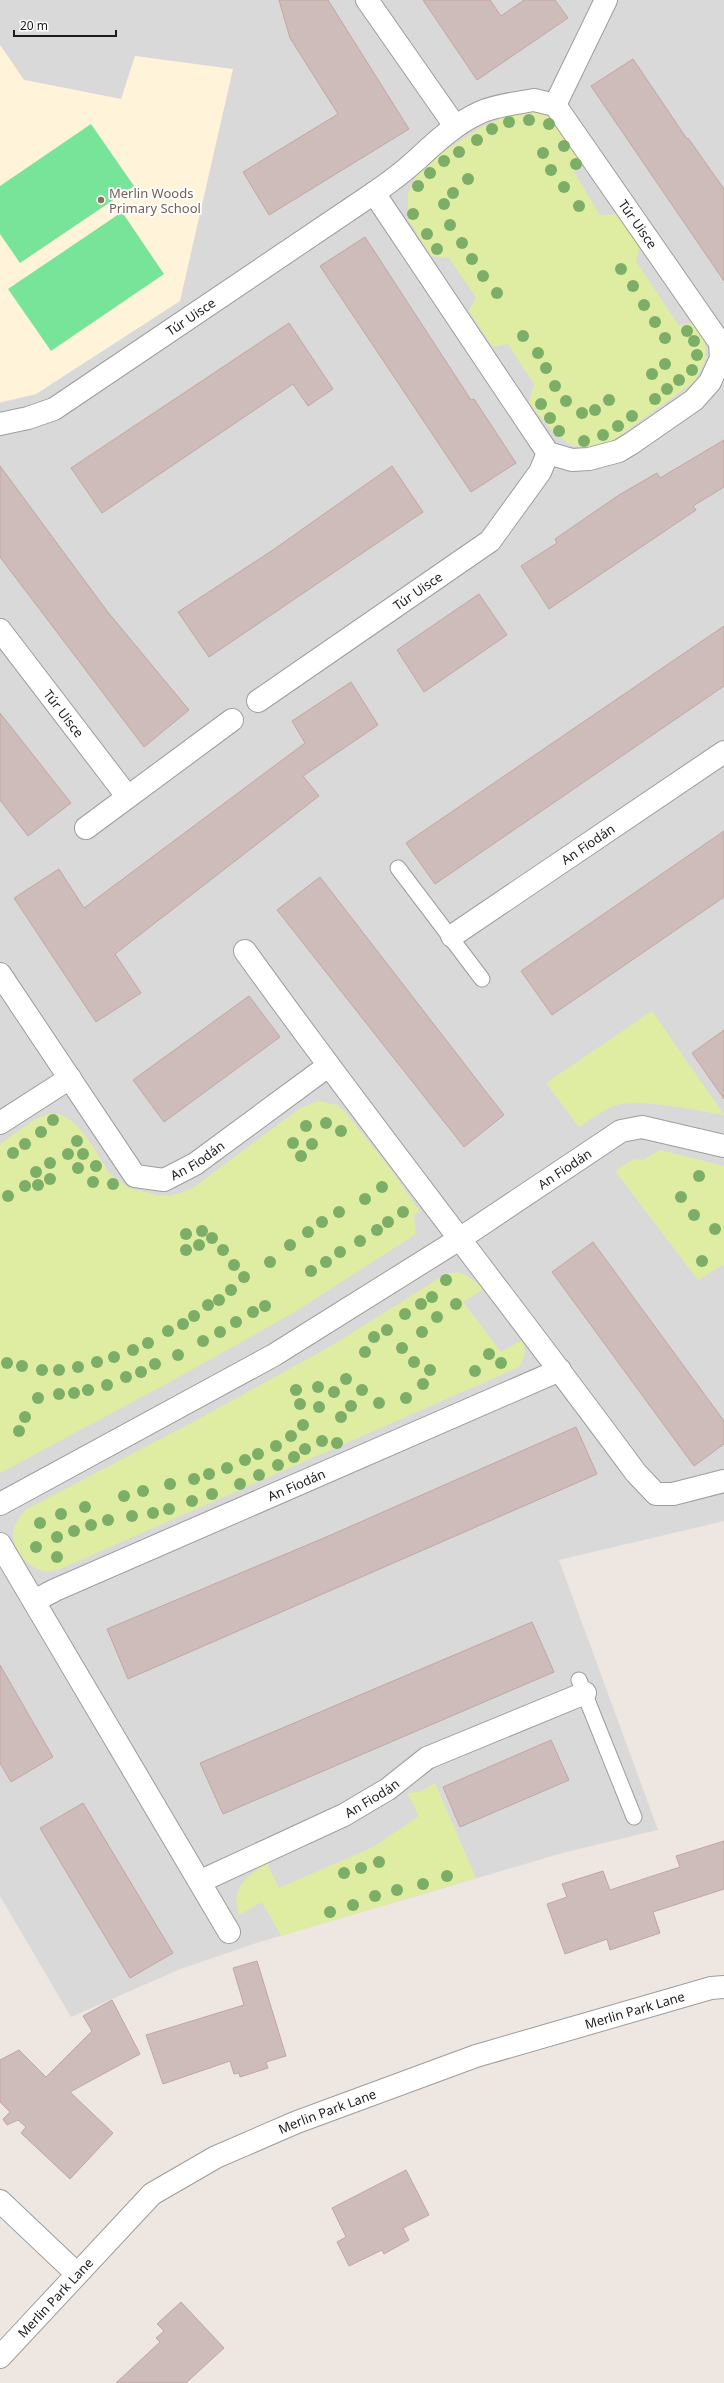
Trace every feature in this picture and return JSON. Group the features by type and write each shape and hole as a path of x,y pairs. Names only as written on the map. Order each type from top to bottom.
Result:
{"street":[{"path":"367,0 455,126"},
{"path":"555,105 606,0"},
{"name":"Túr Uisce","path":"0,424 28,418 54,409 374,193 412,164 434,142 455,126 481,112 507,104 534,100 555,105 722,343 721,358 710,382 698,396 619,451 589,459 572,460 548,453 540,472 490,541 258,701"},
{"path":"374,193 548,453"},
{"name":"Túr Uisce","path":"0,630 127,796"},
{"path":"86,828 127,796 232,720"},
{"name":"An Fiodán","path":"452,936 724,752"},
{"path":"245,951 328,1066 461,1238 636,1473 656,1494 673,1494 724,1481"},
{"name":"An Fiodán","path":"0,974 135,1176 164,1180 195,1164 328,1066"},
{"path":"0,1123 70,1078"},
{"name":"An Fiodán","path":"0,1504 274,1355 461,1238 621,1131 642,1127 724,1146"},
{"name":"An Fiodán","path":"34,1601 55,1590 560,1370"},
{"path":"0,1544 201,1881 229,1932"},
{"name":"An Fiodán","path":"201,1881 344,1815 388,1789 426,1758 582,1687"},
{"name":"Merlin Park Lane","path":"0,2357 152,2194 216,2157 297,2122 476,2056 703,1991 724,1987"},
{"path":"0,2201 77,2274"}],"lane":[{"path":"398,868 452,936 482,979"},
{"name":"An Fiodán","path":"582,1687 634,1817"}],"shaded area":[{"path":"0,0 724,0 724,1521 559,1560 658,1830 566,1852 256,1943 178,1970 71,2017 0,1896 0,403 36,394 121,99 24,80 0,45"},
{"name":"Merlin Woods Primary School","path":"0,45 24,80 121,99 135,56 233,69 180,301 36,394 0,402"}],"green space":[{"path":"524,109 552,113 584,156 574,172 600,215 619,214 640,246 636,261 679,326 695,322 705,339 706,358 695,381 612,441 595,447 573,446 554,433 529,403 534,384 508,344 493,347 469,311 476,297 449,258 431,256 408,219 408,193 418,172 434,158 483,126"},
{"path":"91,124 134,186 20,263 0,234 0,186"},
{"path":"122,212 164,274 51,351 8,289"},
{"path":"652,1011 724,1115 652,1104 625,1104 614,1106 605,1110 579,1127 546,1083"},
{"path":"318,1101 337,1105 345,1112 392,1171 420,1212 414,1215 416,1234 293,1313 166,1384 0,1473 0,1144 22,1128 45,1115 56,1114 66,1117 84,1134 111,1175 129,1188 157,1195 169,1196 193,1188 299,1109"},
{"path":"660,1150 724,1166 724,1264 698,1280 615,1171 635,1159 643,1160"},
{"path":"456,1272 466,1275 484,1289 463,1302 501,1352 522,1340 525,1354 519,1367 60,1569 44,1571 38,1569 27,1563 19,1553 14,1541 13,1532 17,1522 25,1510 195,1421 331,1346 446,1274"},
{"path":"435,1783 476,1878 281,1936 262,1902 239,1915 237,1906 238,1890 247,1878 259,1868 267,1864 279,1888 373,1847 419,1816 407,1793 420,1792"}],"building":[{"path":"279,0 328,0 409,129 269,215 243,172 338,114 290,38"},
{"path":"423,0 490,0 501,16 524,0 555,0 568,18 477,80"},
{"path":"633,59 687,139 688,138 724,189 724,281 591,86"},
{"path":"365,237 471,400 474,399 516,463 471,492 320,266"},
{"path":"289,323 333,389 308,406 293,384 102,513 71,468"},
{"path":"724,440 724,487 693,506 696,510 549,609 521,566 557,543 555,539 619,495 657,473 660,478"},
{"path":"0,466 107,611 189,710 144,747 0,557"},
{"path":"392,466 423,512 209,657 178,612 273,550"},
{"path":"479,594 507,635 424,692 397,650"},
{"path":"724,626 724,686 435,884 406,843"},
{"path":"351,682 378,725 303,776 319,796 115,954 141,993 96,1022 14,898 59,869 84,908 305,743 292,721"},
{"path":"0,713 71,803 28,836 0,800"},
{"path":"724,831 724,897 552,1015 521,971"},
{"path":"320,877 504,1115 464,1147 277,910"},
{"path":"249,996 280,1037 164,1122 133,1080"},
{"path":"724,1030 724,1099 692,1053"},
{"path":"593,1242 724,1421 724,1444 694,1466 552,1272"},
{"path":"576,1427 597,1474 128,1679 107,1629 324,1538"},
{"path":"532,1622 554,1672 223,1814 200,1763"},
{"path":"0,1665 53,1757 11,1782 0,1763"},
{"path":"551,1740 569,1780 460,1827 443,1787"},
{"path":"83,1803 173,1953 130,1978 40,1828"},
{"path":"724,1841 724,1889 653,1912 660,1933 610,1950 607,1939 565,1954 547,1904 567,1897 562,1884 603,1871 610,1890 680,1867 676,1856"},
{"path":"257,1961 286,2056 266,2062 268,2068 240,2077 239,2073 234,2074 230,2061 163,2084 146,2035 244,2005 233,1968"},
{"path":"112,2000 140,2054 70,2092 113,2133 70,2179 21,2133 26,2127 18,2120 7,2125 3,2119 10,2112 0,2102 0,2060 19,2050 46,2077 92,2031 83,2016"},
{"path":"406,2170 429,2215 403,2228 409,2240 384,2254 382,2250 349,2266 337,2242 346,2237 332,2208"},
{"path":"181,2302 224,2348 186,2383 116,2383 160,2342 156,2338 164,2331 157,2324"}],"place":[{"name":"Merlin Woods Primary School","path":"101,200"}]}
